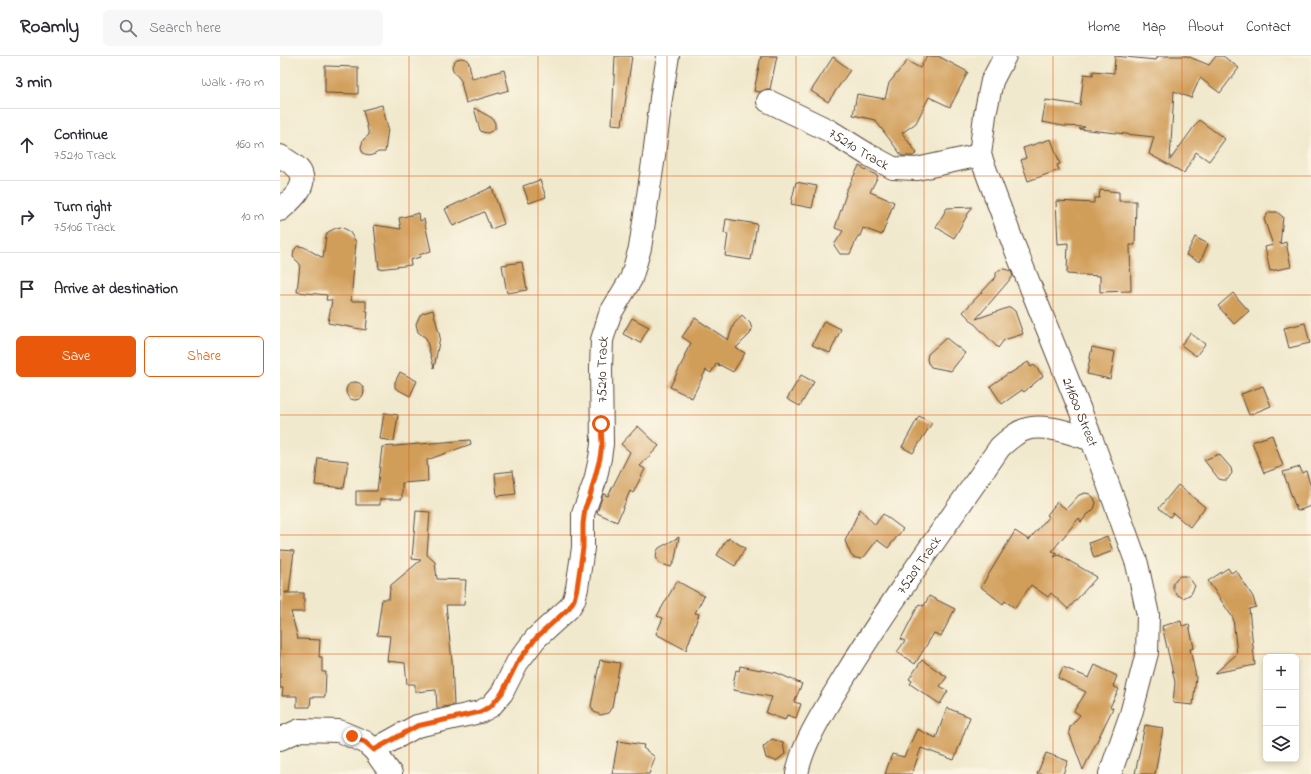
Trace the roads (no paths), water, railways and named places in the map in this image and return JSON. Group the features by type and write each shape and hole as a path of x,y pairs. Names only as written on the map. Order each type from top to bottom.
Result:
{"street":[{"name":"75210 Track","path":"374,750 417,726 480,712 491,706 502,693 517,663 536,638 569,608 574,600 583,548 583,514 595,481 601,451 602,340 610,314 631,279 640,248 668,56"},
{"name":"211600 Street","path":"1005,56 992,81 985,115 980,155 1013,243 1092,440 1136,564 1148,615 1147,653 1131,714 1110,774"},
{"name":"75210 Track","path":"768,101 830,132 894,168 917,169 980,155"},
{"path":"280,156 299,170 302,178 301,185 296,194 280,210"},
{"name":"75209 Track","path":"797,774 803,752 828,703 873,629 1000,448 1010,438 1030,428 1057,430 1072,433 1092,440"},
{"path":"280,739 300,730 339,730 365,742 374,750 391,774"}]}
